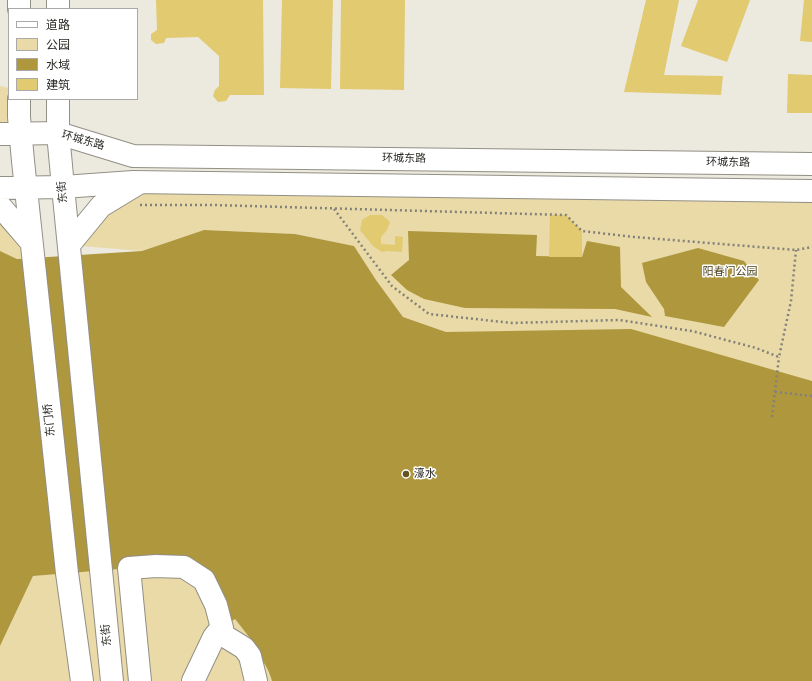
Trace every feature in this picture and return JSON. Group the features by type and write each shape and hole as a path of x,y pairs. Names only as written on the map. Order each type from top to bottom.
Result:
{"main road":[{"path":"19,100 10,134 26,188 32,246"},
{"name":"东街","path":"58,100 58,133 63,187 112,681"},
{"name":"环城东路","path":"10,134 58,133 133,156 812,164"},
{"path":"69,248 101,206 141,182"},
{"path":"0,188 63,187 141,182 812,191"},
{"path":"0,206 32,246"},
{"name":"东门桥","path":"32,246 70,590 82,681"},
{"path":"140,681 129,568 156,566 184,567 204,580 216,604 222,628 214,637 193,681"},
{"path":"218,632 244,648 250,656 256,681"}],"path":[{"path":"133,205 213,205 566,215 582,231 634,237 796,250 812,247"},
{"path":"334,208 392,286 429,314 512,323 620,320 692,331 756,348 779,356"},
{"path":"772,417 779,356 790,301 796,250"},
{"path":"775,392 812,396"}],"green space":[{"path":"0,86 8,88 8,100 10,100 19,117 0,135"},
{"name":"阳春门公园","path":"141,182 812,191 812,381 486,332 446,332 403,317 376,280 354,246 295,234 204,230 142,251 69,245"},
{"path":"0,206 33,256 17,259 0,251"},
{"path":"156,566 184,567 223,628 235,619 253,642 250,647 264,662 272,681 0,681 0,646 33,576"}],"water":[{"name":"濠水","path":"204,230 295,234 354,246 376,280 403,317 446,332 631,329 812,381 812,681 272,681 264,662 250,647 253,642 235,619 222,628 204,580 156,566 33,576 0,646 0,251 17,259 142,251"},
{"path":"408,231 537,235 536,256 582,257 587,241 620,247 621,287 652,317 615,309 465,308 424,299 407,290 391,275 409,260"},
{"path":"698,248 744,261 759,280 724,327 665,316 664,309 646,282 642,263"}],"building":[{"path":"156,0 263,0 264,95 230,95 226,101 218,102 213,96 215,90 219,86 219,56 198,37 166,38 164,43 156,44 151,40 151,34 157,30"},
{"path":"282,0 333,0 331,89 280,88"},
{"path":"341,0 405,0 404,90 340,89"},
{"path":"646,0 679,0 664,75 723,76 721,95 624,92"},
{"path":"698,0 750,0 727,62 681,46"},
{"path":"804,0 812,0 812,42 800,41"},
{"path":"788,74 812,75 812,113 787,113"},
{"path":"370,215 382,215 390,222 387,230 381,237 381,244 395,245 395,236 403,237 402,252 382,252 373,246 360,230 362,220"},
{"path":"550,215 566,215 582,231 582,257 549,257"}],"place":[{"name":"濠水","path":"406,474"}]}
